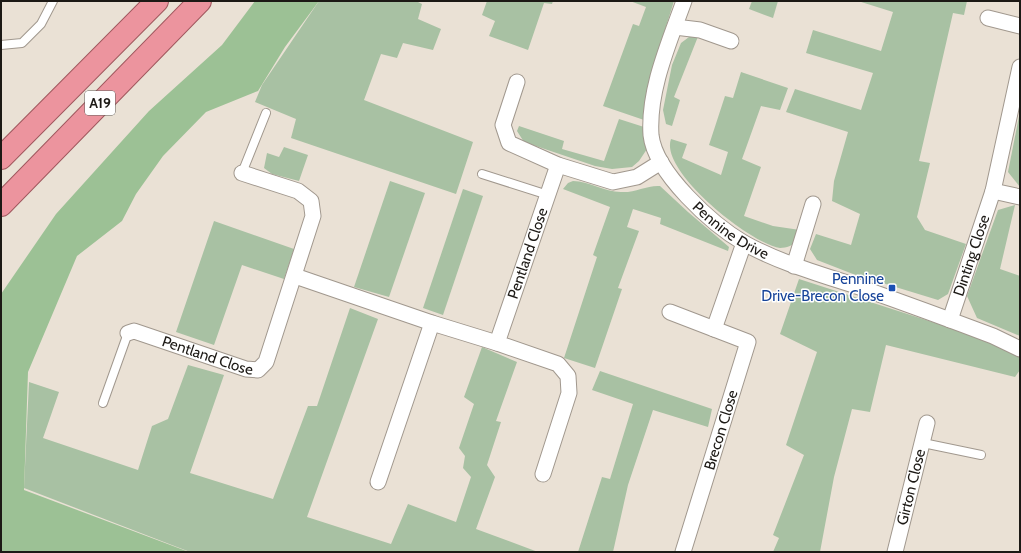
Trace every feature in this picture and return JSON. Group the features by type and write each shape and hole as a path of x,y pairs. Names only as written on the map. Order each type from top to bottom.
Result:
{"highway":[{"name":"A19","path":"1,158 156,1"},
{"name":"A19","path":"1,205 200,1"}],"street":[{"name":"Pennine Drive","path":"684,1 659,73 651,113 652,137 661,162 677,185 698,207 720,227 744,243 794,266 950,320 993,336 1020,349"},
{"path":"988,18 1020,26"},
{"path":"675,27 700,30 731,41"},
{"name":"Dinting Close","path":"950,320 994,191 1020,68"},
{"path":"517,82 503,125 509,143 558,164 613,182 637,177 661,162"},
{"name":"Pentland Close","path":"498,343 558,164"},
{"name":"Pentland Close","path":"128,333 134,331 246,369 258,370 266,362 295,276 312,216 311,201 298,191 242,173"},
{"path":"994,191 1020,197"},
{"path":"794,266 813,204"},
{"path":"714,329 744,243"},
{"path":"295,276 558,364 568,376 569,393 543,474"},
{"name":"Brecon Close","path":"670,312 748,342 683,552"},
{"path":"378,482 432,323"},
{"name":"Girton Close","path":"895,552 927,423"}],"lane":[{"path":"1,45 22,43 40,24 53,1"},
{"path":"242,173 266,113"},
{"path":"482,174 548,195"},
{"path":"103,404 128,333"},
{"path":"923,442 981,455"}],"green space":[{"path":"255,1 319,1 285,47 258,91 206,112 163,156 136,194 122,221 77,256 28,372 24,490 189,552 1,552 1,294 56,214 149,111 222,45"},
{"path":"319,1 416,1 422,4 418,19 441,29 433,50 403,43 397,58 381,54 364,100 473,142 456,194 291,138 296,119 255,102 262,85"},
{"path":"487,1 553,1 552,4 544,3 528,50 489,36 495,21 482,15"},
{"path":"630,1 674,1 654,65 644,120 603,106 633,24 639,26 646,7"},
{"path":"752,1 778,1 773,18 749,9"},
{"path":"858,1 967,1 964,15 953,13 919,161 930,163 917,217 925,230 966,244 948,294 938,300 853,274 817,260 810,249 816,234 851,245 860,214 832,201 834,181 848,132 786,112 795,89 861,110 873,73 806,53 813,30 881,51 893,12"},
{"path":"693,34 699,34 674,97 680,100 672,126 666,124 663,110 672,65 681,43"},
{"path":"741,72 788,88 780,110 761,106 742,159 761,167 744,216 773,226 800,230 797,242 785,247 780,248 766,243 749,234 710,204 679,169 671,153 671,139 687,144 682,158 721,175 728,152 709,145 725,96 733,98"},
{"path":"1020,111 1020,187 1008,172"},
{"path":"619,119 644,127 647,149 639,161 632,167 612,169 595,166 524,142 517,131 519,126 564,141 562,149 604,161"},
{"path":"284,147 308,155 299,181 272,174 264,168 267,153 279,157"},
{"path":"390,181 425,193 389,297 354,287"},
{"path":"579,181 615,192 626,192 660,186 729,247 728,251 660,224 661,218 633,209 627,227 639,231 618,288 622,289 595,368 564,358 597,257 593,255 610,207 563,189 568,183"},
{"path":"463,189 483,196 443,315 423,308"},
{"path":"1015,205 1000,269 1020,276 1020,336 977,318 967,296 998,210"},
{"path":"214,221 294,249 284,279 242,265 214,345 176,332"},
{"path":"799,279 985,339 1020,356 1020,370 1015,377 886,345 870,412 852,409 834,477 820,552 773,552 779,538 773,535 804,455 786,445 817,352 780,334"},
{"path":"350,308 378,319 307,517 391,544 408,504 456,522 471,477 463,468 465,456 459,448 474,404 464,397 482,347 517,362 496,421 501,422 487,465 495,477 476,529 538,552 190,552 24,488 29,382 59,392 43,438 138,470 152,426 168,419 188,365 224,375 190,473 273,499 308,406 317,406"},
{"path":"600,371 712,409 708,427 653,410 628,485 613,552 578,552 602,477 610,479 633,404 592,390"}],"place":[{"name":"Pennine Drive-Brecon Close","path":"892,288"}]}
